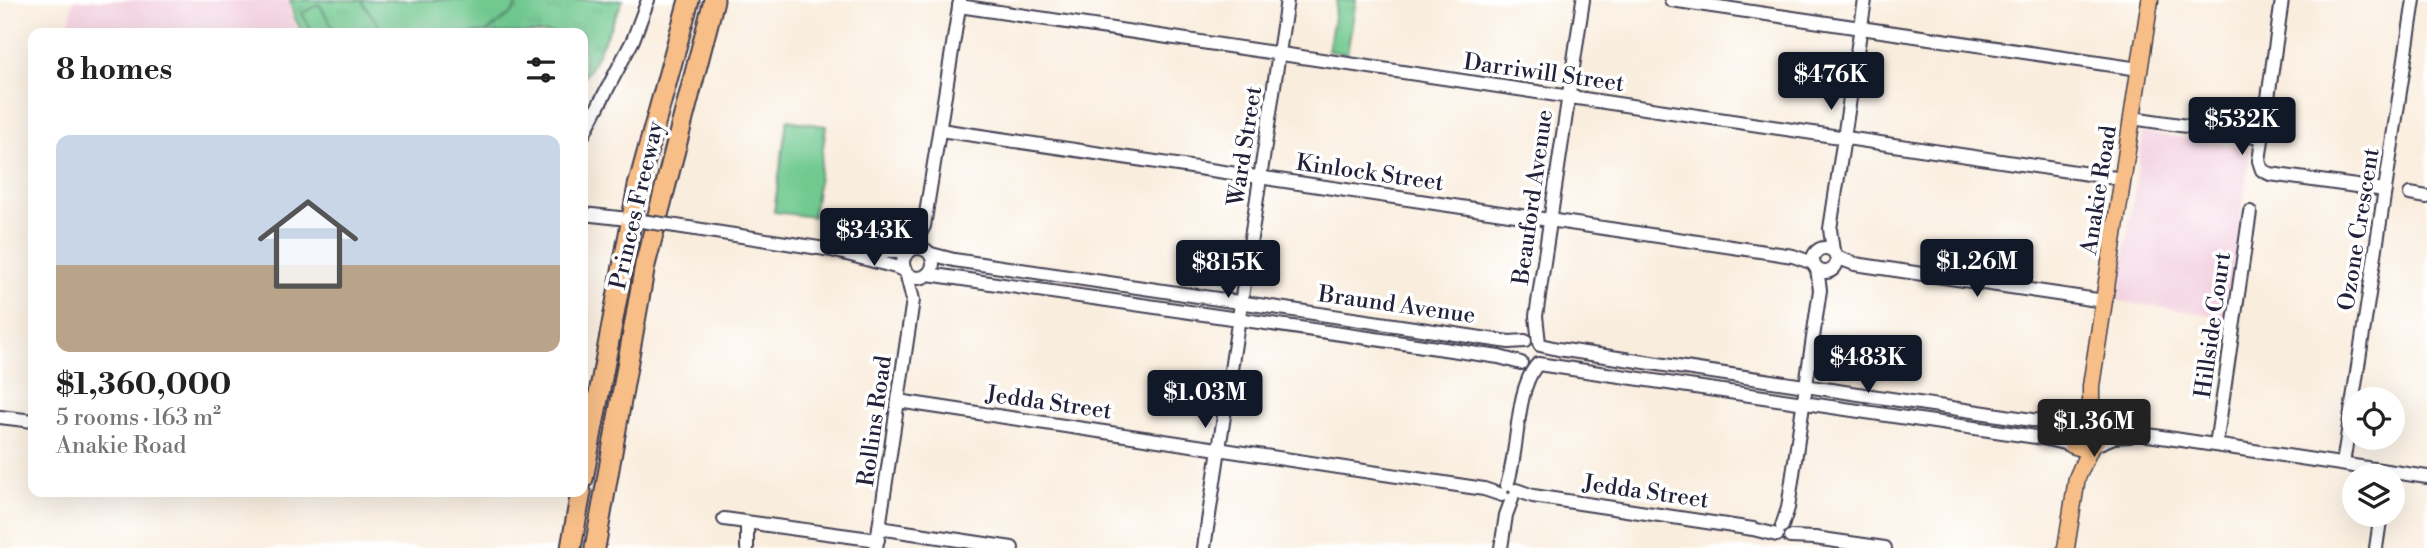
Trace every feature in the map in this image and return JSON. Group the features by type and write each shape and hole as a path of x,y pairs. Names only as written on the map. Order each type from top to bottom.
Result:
{"highway":[{"name":"Princes Freeway","path":"588,452 638,186 689,0"},
{"name":"Princes Freeway","path":"595,548 645,265 714,0"},
{"path":"571,548 580,497"}],"main road":[{"name":"Anakie Road","path":"2097,423 2091,409 2091,386 2150,0"},
{"name":"Anakie Road","path":"2076,421 2091,386"},
{"path":"2066,548 2077,478 2098,436 2097,423 2087,417 2076,421 2070,433 2077,478"},
{"path":"2072,445 2081,449 2091,446"}],"street":[{"path":"588,126 633,40 648,0"},
{"name":"Ward Street","path":"1204,548 1287,0"},
{"name":"Beauford Avenue","path":"1533,342 1583,0"},
{"path":"1671,0 2139,69"},
{"path":"1784,536 1865,0"},
{"path":"2282,0 2259,161 2262,170 2270,174 2385,190"},
{"name":"Ozone Crescent","path":"2343,464 2414,0"},
{"path":"906,272 904,259 924,226 959,3"},
{"name":"Darriwill Street","path":"959,3 1279,54 2122,179"},
{"path":"2132,118 2262,137"},
{"name":"Kinlock Street","path":"940,130 2104,301"},
{"path":"2410,194 2427,197"},
{"name":"Hillside Court","path":"2216,445 2250,212"},
{"path":"588,215 832,250 896,267 916,278 927,275 932,265 924,226"},
{"path":"832,250 910,251 920,248 930,254"},
{"name":"Braund Avenue","path":"930,254 954,260 1241,303 1509,342 1533,342 1558,349 2032,420 2076,421"},
{"name":"Rollins Road","path":"906,272 913,300"},
{"name":"Braund Avenue","path":"927,275 1239,318 1510,359 1521,363"},
{"name":"Rollins Road","path":"878,539 913,300 927,275"},
{"path":"1501,548 1525,385 1520,350 1533,342 1541,355 1525,385"},
{"path":"1521,363 1528,368 1537,365 1804,402 2043,438 2072,445"},
{"name":"Jedda Street","path":"898,401 1753,528 1784,536 1885,548"},
{"path":"1970,427 1972,411"},
{"path":"0,417 28,420"},
{"path":"2097,423 2148,435 2343,464"},
{"path":"2091,446 2116,437 2148,435"},
{"path":"2405,475 2427,477"},
{"path":"724,519 878,539 1012,548"},
{"path":"747,523 747,548"},
{"path":"2376,548 2379,527"}],"shaded area":[{"path":"73,0 288,0 292,18 298,28 69,28"},
{"path":"2143,132 2251,148 2226,317 2118,301"}],"green space":[{"path":"290,0 623,0 588,71 588,28 300,28"},
{"path":"361,0 518,0 513,12 492,28 380,27"},
{"path":"1337,0 1356,0 1347,54 1328,51"},
{"path":"319,4 333,28 310,28 302,14"},
{"path":"787,120 826,126 813,217 774,212"}]}
